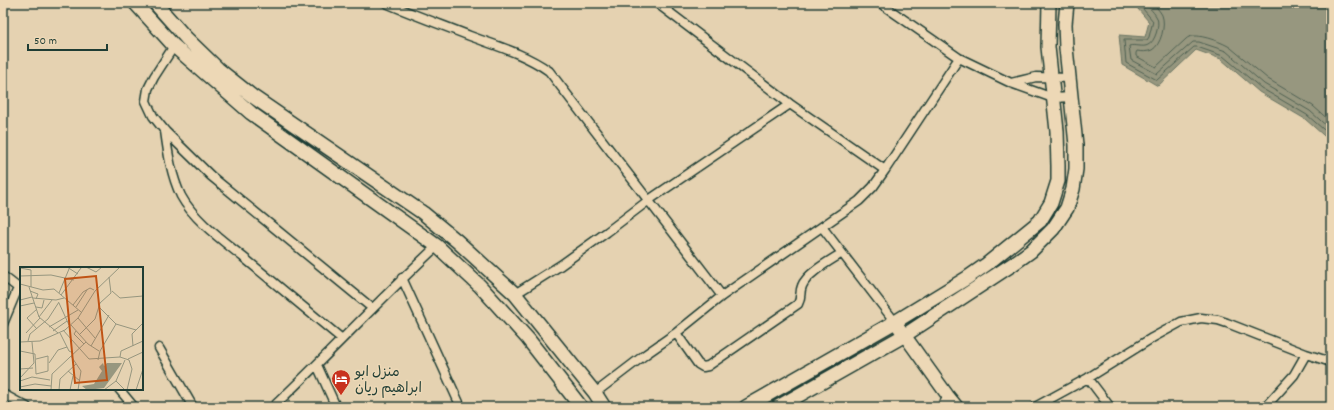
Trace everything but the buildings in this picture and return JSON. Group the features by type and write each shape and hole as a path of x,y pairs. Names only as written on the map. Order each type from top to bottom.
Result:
{"main road":[{"path":"135,3 174,46 251,113 437,246 480,286 523,333 581,407"},
{"path":"155,3 186,38 218,69 252,96 423,213 457,241 515,294 595,393 604,407"},
{"path":"746,407 894,322 987,264 1031,230 1040,221 1051,203 1058,181 1058,151 1048,47 1049,3"},
{"path":"778,407 905,335 1013,264 1031,251 1053,229 1067,208 1076,176 1076,150 1065,36 1067,3"}],"street":[{"path":"386,3 512,51 536,62 548,71 722,296"},
{"path":"403,10 410,3"},
{"path":"658,3 790,104 885,170"},
{"path":"880,3 959,58 1010,83 1053,98 1071,97"},
{"path":"174,46 154,77 146,94 148,107 165,131 212,176 372,308"},
{"path":"595,393 676,333 722,296 859,201 873,187 885,170 959,58"},
{"path":"1010,83 1036,78 1068,78"},
{"path":"515,294 562,265 649,200 790,104"},
{"path":"165,131 174,179 181,196 188,207 211,230 342,339"},
{"path":"822,227 905,335 957,407"},
{"path":"273,407 317,365 402,278 437,246"},
{"path":"676,333 698,364 704,367 708,366 798,304 801,299 800,292 806,278 842,253"},
{"path":"3,276 20,289 3,324"},
{"path":"402,278 461,407"},
{"path":"1035,407 1088,378 1152,338 1181,322 1192,319 1206,319 1228,323 1306,354 1331,362"},
{"path":"159,348 193,407"},
{"path":"1265,407 1294,375 1306,354"},
{"path":"317,365 336,407"},
{"path":"1088,378 1110,407"},
{"path":"120,390 134,407"},
{"path":"3,394 27,407"},
{"path":"942,407 948,396"}],"water":[{"path":"1133,3 1331,3 1331,142 1305,119 1259,92 1221,59 1196,50 1158,86 1122,65 1119,35 1145,37 1149,22"}],"place":[{"name":"منزل ابو ابراهيم ريان","path":"341,396"}]}
